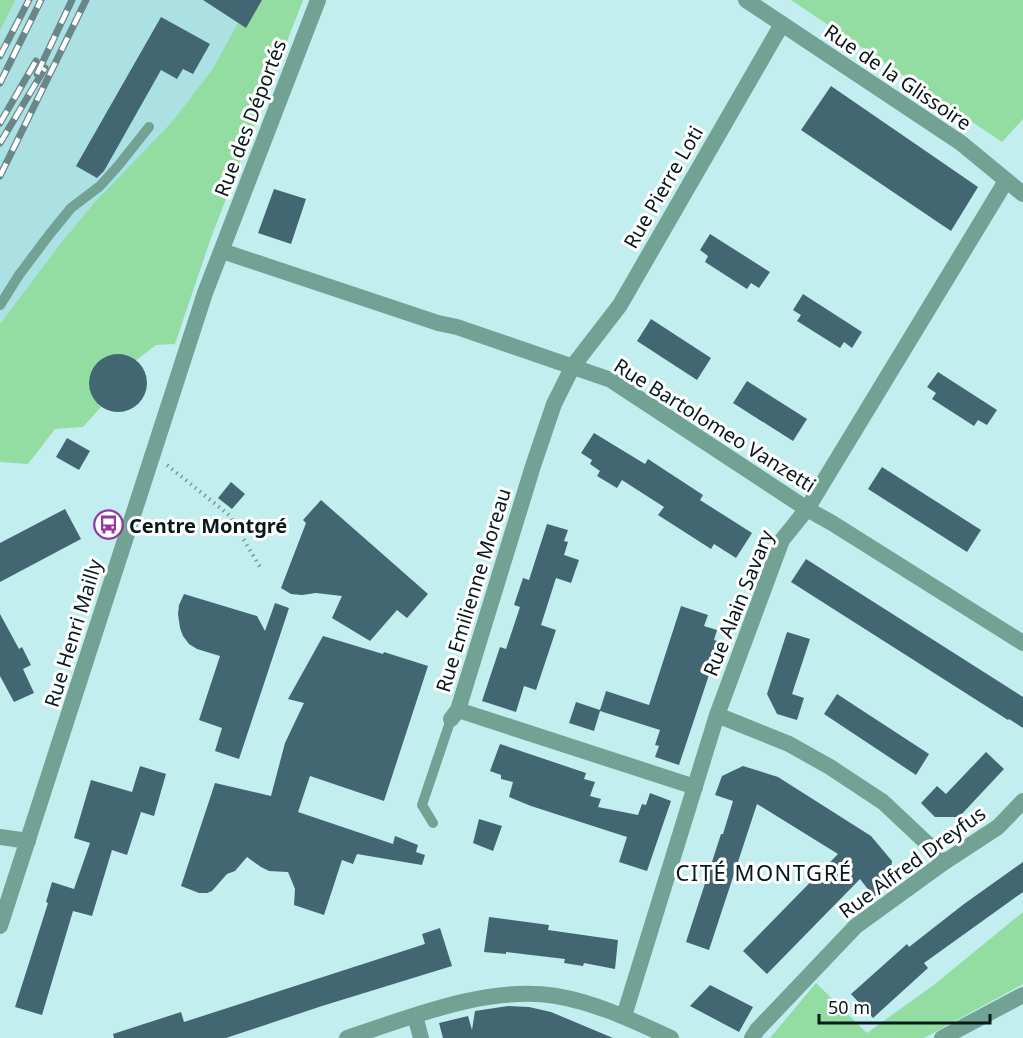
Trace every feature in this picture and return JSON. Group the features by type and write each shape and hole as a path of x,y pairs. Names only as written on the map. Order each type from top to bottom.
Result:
{"street":[{"name":"Rue des Déportés","path":"222,251 318,0"},
{"name":"Rue de la Glissoire","path":"746,0 960,143 1023,194"},
{"name":"Rue Pierre Loti","path":"573,366 620,305 782,24"},
{"name":"Rue Alain Savary","path":"624,1016 717,715 782,540 807,509 1006,181"},
{"name":"Rue Bartolomeo Vanzetti","path":"222,251 438,323 457,327 611,380 807,509 1023,643"},
{"name":"Rue Henri Mailly","path":"0,926 152,454 205,293 222,251"},
{"name":"Rue Emilienne Moreau","path":"454,715 554,404 573,366"},
{"path":"454,715 695,787"},
{"path":"717,715 789,744 830,766 883,802 933,849 943,862"},
{"name":"Rue Alfred Dreyfus","path":"752,1038 855,926 943,862 998,827 1023,801"},
{"path":"0,837 28,841"},
{"path":"347,1038 476,998 513,994 554,996 586,1003 624,1016 671,1038"},
{"path":"942,1038 1023,995"},
{"path":"415,1016 421,1038"}],"lane":[{"path":"0,305 43,243 71,208 106,179 149,127"},
{"name":"Rue Emilienne Moreau","path":"433,824 422,805 454,715"}],"path":[{"path":"152,454 229,515 260,567"}],"shaded area":[{"path":"0,0 303,0 212,235 0,377"}],"green space":[{"path":"0,0 15,0 0,31"},
{"path":"262,0 303,0 212,235 175,344 156,345 135,361 123,356 112,355 103,359 95,366 90,385 93,396 101,407 83,427 55,429 28,464 0,462 0,324 95,202 172,122 212,70 238,23 246,27"},
{"path":"791,0 1023,0 1023,119 1002,142"},
{"path":"1023,912 1023,984 924,1038 770,1038 816,983 867,1033 935,984"}],"building":[{"path":"203,0 262,0 246,28"},
{"path":"161,17 210,44 193,74 183,69 177,79 161,70 104,171 97,178 76,166"},
{"path":"831,86 978,187 951,231 801,130"},
{"path":"274,189 306,199 291,244 258,233"},
{"path":"710,234 770,272 759,288 751,283 747,289 705,262 708,256 700,250"},
{"path":"803,294 862,332 852,348 844,342 840,348 797,321 801,315 793,310"},
{"path":"651,319 711,358 697,380 637,341"},
{"path":"118,354 134,359 142,367 147,383 142,399 134,407 118,412 102,407 94,399 89,383 94,367 102,359"},
{"path":"938,372 997,410 987,425 978,420 974,426 932,399 936,393 927,387"},
{"path":"747,381 807,419 793,441 733,403"},
{"path":"594,433 645,464 648,459 703,495 700,500 752,533 736,558 714,544 711,549 658,515 664,507 622,480 617,488 597,476 600,471 590,464 592,460 581,453"},
{"path":"67,438 90,451 79,470 56,457"},
{"path":"882,467 981,530 967,552 868,489"},
{"path":"231,482 245,494 232,509 218,498"},
{"path":"321,500 428,594 407,618 397,610 370,641 332,618 342,596 316,593 291,594 281,588 306,523 303,520"},
{"path":"65,509 81,539 0,582 0,543"},
{"path":"547,524 568,530 564,541 568,542 564,555 579,560 571,583 556,578 541,625 556,630 536,690 524,686 516,712 482,701 500,647 506,649 520,607 514,605 523,578 529,580"},
{"path":"806,559 1023,697 1023,728 791,582"},
{"path":"184,594 257,616 265,631 275,603 289,608 239,759 215,751 222,728 199,720 220,656 197,649 183,636 178,614"},
{"path":"681,606 708,615 704,626 717,630 714,640 720,642 679,765 655,757 659,746 655,745 660,730 600,711 594,731 569,723 576,702 600,710 606,691 649,705"},
{"path":"0,614 19,649 22,647 31,665 23,669 34,693 14,702 0,676"},
{"path":"787,632 810,639 792,694 804,698 797,720 777,714 767,694"},
{"path":"323,636 428,666 384,801 310,776 298,812 393,844 395,836 418,845 416,852 425,855 422,865 357,854 353,864 342,860 324,915 294,905 295,889 288,872 269,871 247,857 212,891 199,893 181,886 215,783 271,796 285,743 304,703 288,699"},
{"path":"837,694 929,754 916,775 824,714"},
{"path":"500,744 586,773 584,779 595,782 590,796 601,799 598,807 638,815 642,804 646,805 650,793 671,801 647,871 619,862 627,837 509,797 513,782 501,779 501,775 490,771"},
{"path":"986,752 1004,769 959,817 935,817 921,803 937,786 946,794"},
{"path":"140,766 166,774 154,816 141,812 127,855 112,850 92,916 73,911 42,1015 15,1007 48,903 46,902 52,882 74,889 90,843 74,838 91,780 132,792"},
{"path":"743,766 778,777 871,836 892,861 889,884 874,897 860,879 767,974 743,951 838,854 757,804 709,950 686,942 733,801 715,795 722,776"},
{"path":"479,819 502,826 493,851 473,843"},
{"path":"1023,862 1023,892 924,963 928,968 873,1018 851,994 907,944 909,947"},
{"path":"489,917 549,925 548,930 618,940 615,969 584,963 583,966 564,963 565,959 506,952 506,954 484,952"},
{"path":"440,928 452,966 226,1038 114,1038 113,1034 181,1012 184,1022 425,944 422,934"},
{"path":"710,985 753,1007 739,1032 690,1006"},
{"path":"508,1006 529,1007 551,1012 613,1038 443,1038 439,1023 468,1016 472,1030 475,1011"}],"railway":[{"path":"0,56 29,0"},
{"path":"0,83 41,0"},
{"path":"37,74 72,0"},
{"path":"0,176 86,0"},
{"path":"0,123 36,61"},
{"path":"0,143 45,68"}],"place":[{"name":"Centre Montgré","path":"108,525"}],"district":[{"name":"CITÉ MONTGRÉ","path":"764,872"}]}
